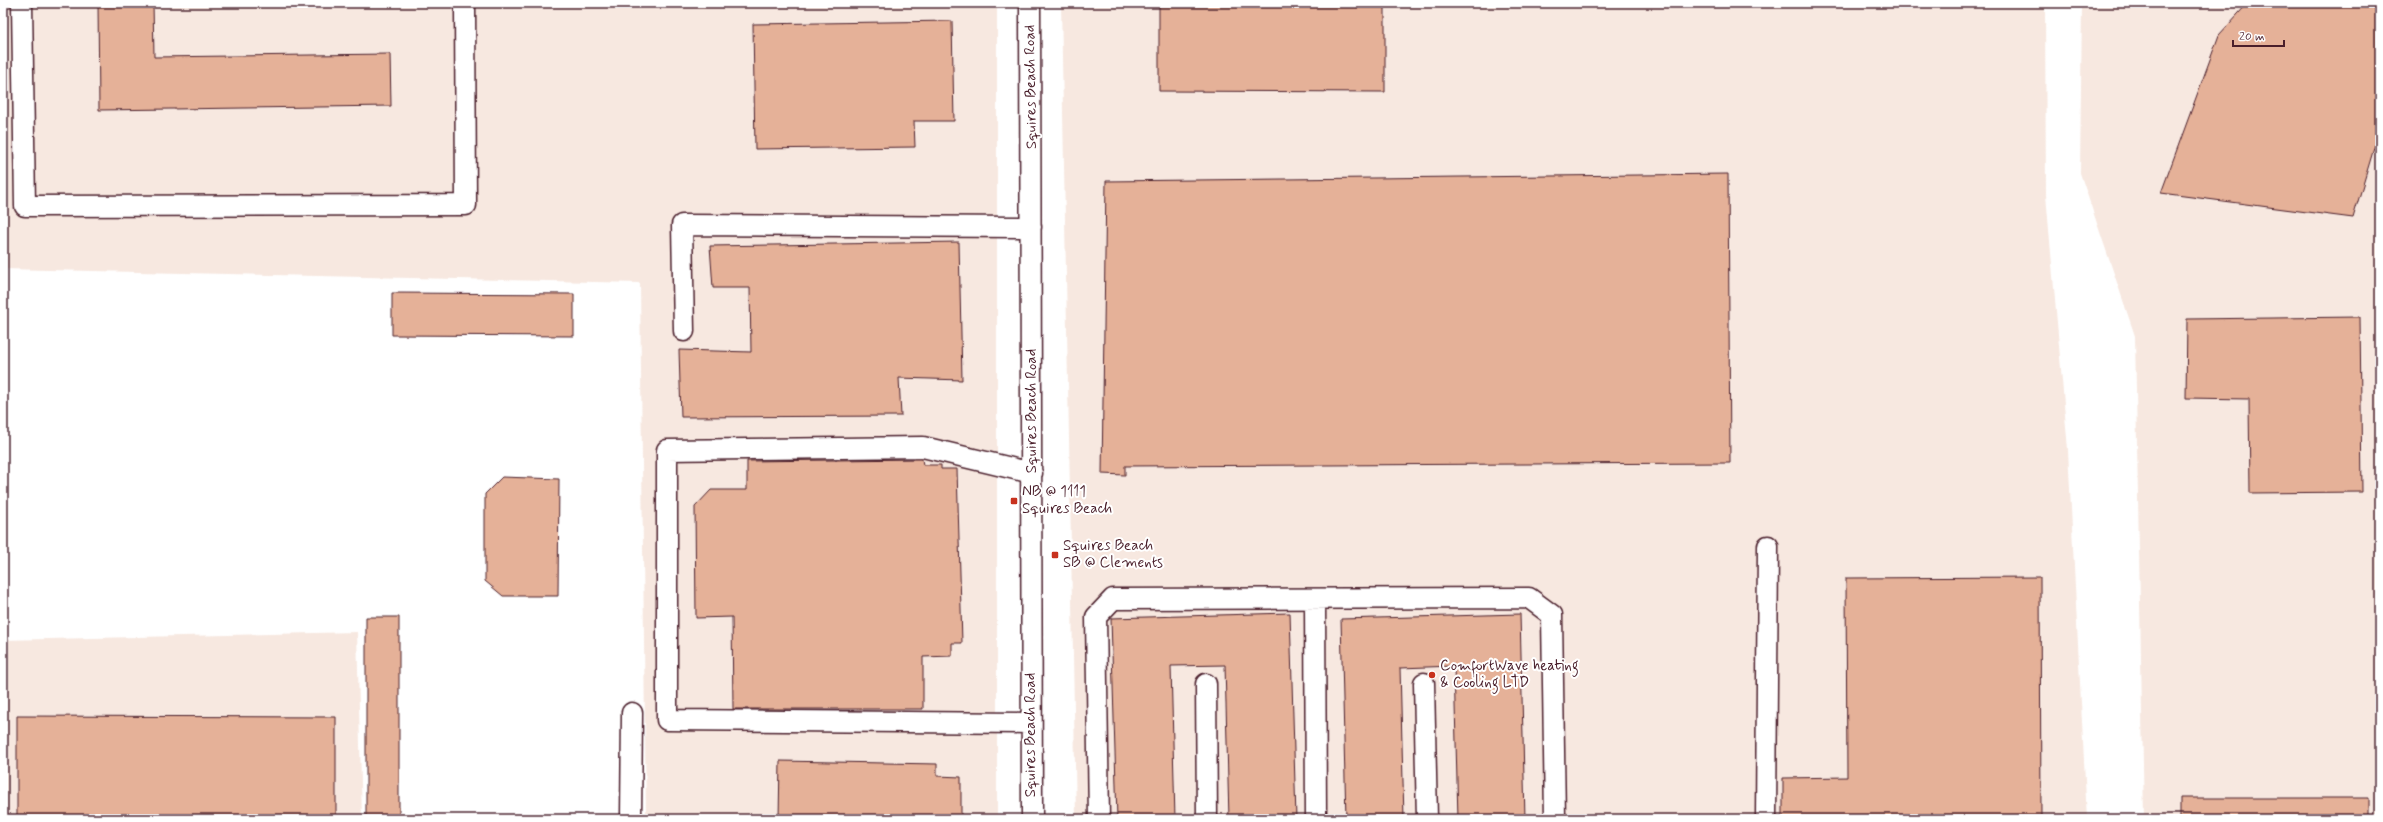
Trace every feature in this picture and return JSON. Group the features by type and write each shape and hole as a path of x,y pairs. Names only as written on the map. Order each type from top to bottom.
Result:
{"street":[{"path":"22,3 25,206 466,205 466,3"},
{"name":"Squires Beach Road","path":"1030,3 1032,473 1030,723 1032,819"},
{"path":"684,331 682,226 1031,227"},
{"path":"1030,723 668,720 667,450 923,448 1032,473"},
{"path":"1766,819 1768,546"},
{"path":"1099,819 1096,617 1114,599 1528,598 1552,615 1555,819"},
{"path":"1315,599 1316,819"},
{"path":"1424,683 1427,819"},
{"path":"1206,684 1207,819"},
{"path":"631,819 632,713"}],"shaded area":[{"path":"3,3 997,3 997,819 646,819 640,283 3,269"},
{"path":"1061,3 2045,3 2046,195 2068,450 2087,819 1076,819"},
{"path":"2082,3 2380,3 2380,819 2144,819 2135,336 2080,173"},
{"path":"357,632 362,819 3,819 3,640"}],"building":[{"path":"98,3 153,3 154,57 390,54 391,106 99,110"},
{"path":"1159,3 1385,3 1385,92 1159,91"},
{"path":"2248,3 2380,3 2380,128 2353,218 2161,193 2219,35"},
{"path":"952,21 954,121 914,121 915,147 755,149 753,24"},
{"path":"1728,174 1730,463 1125,466 1125,475 1102,474 1106,181"},
{"path":"959,242 962,380 899,378 901,416 681,417 679,350 751,352 750,288 713,288 710,246"},
{"path":"392,293 574,294 574,336 392,335"},
{"path":"2360,317 2362,492 2250,493 2249,399 2186,398 2187,319"},
{"path":"922,459 923,465 941,465 941,469 957,469 962,643 952,643 952,656 923,657 923,709 733,709 732,617 696,618 695,507 711,490 747,490 747,461"},
{"path":"502,477 559,479 558,596 503,596 485,581 485,494"},
{"path":"2040,577 2041,819 1783,819 1783,778 1847,777 1846,578"},
{"path":"1290,613 1296,819 1229,819 1225,665 1171,666 1175,819 1117,819 1111,618"},
{"path":"1520,614 1525,819 1458,819 1454,666 1400,668 1404,819 1346,819 1341,619"},
{"path":"366,617 399,617 399,819 366,819"},
{"path":"17,716 336,717 336,819 17,819"},
{"path":"780,761 937,764 937,776 961,777 961,819 779,819"},
{"path":"2180,798 2369,798 2369,819 2180,819"}],"place":[{"name":"NB @ 1111 Squires Beach","path":"1014,501"},
{"name":"Squires Beach SB @ Clements","path":"1055,555"},
{"name":"ComfortWave heating & Cooling LTD","path":"1432,675"}]}
